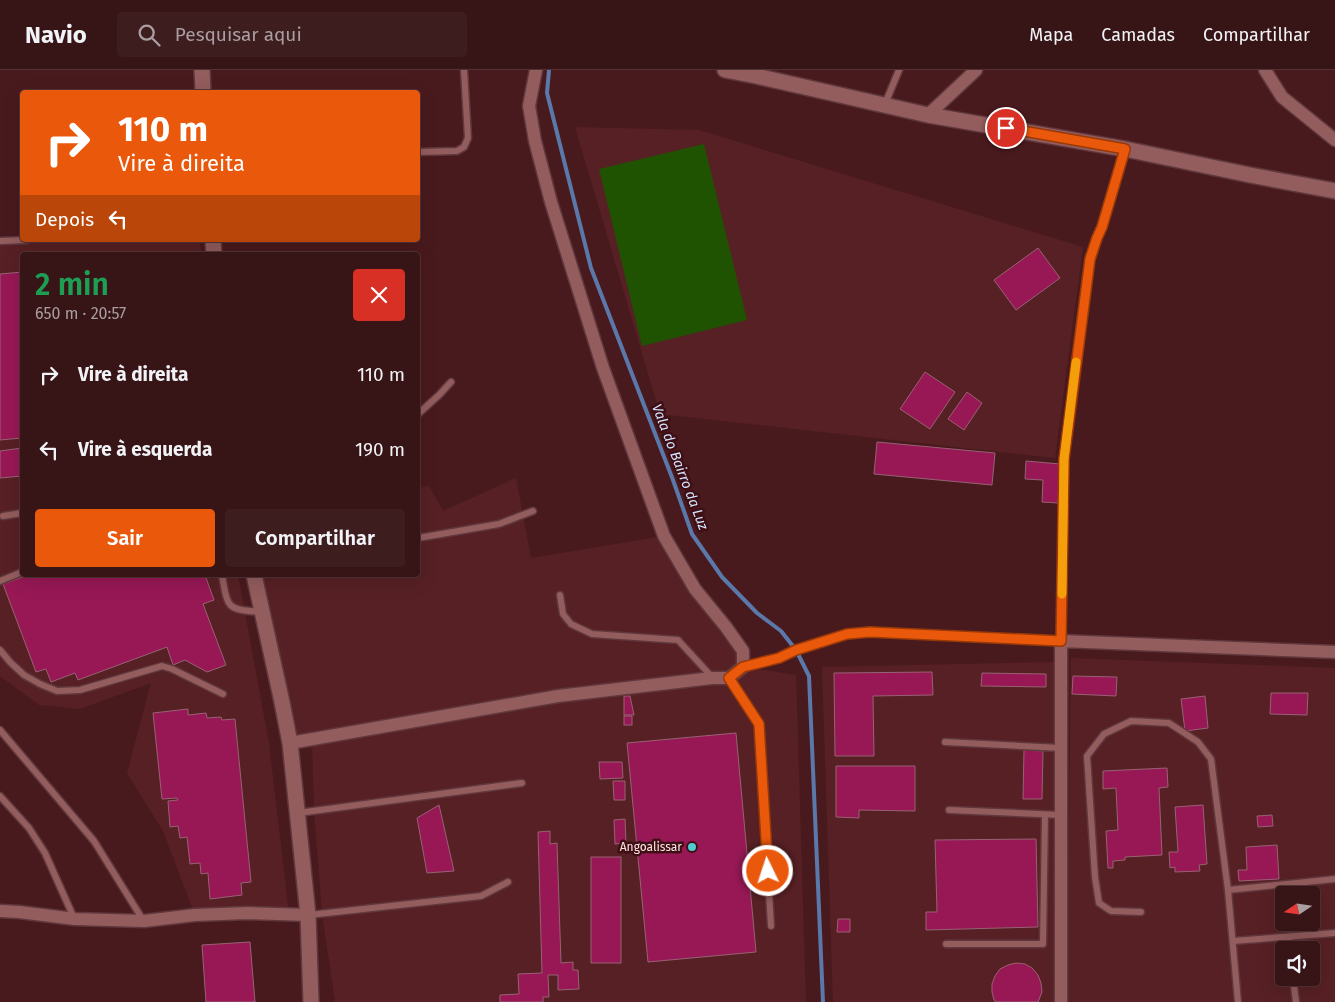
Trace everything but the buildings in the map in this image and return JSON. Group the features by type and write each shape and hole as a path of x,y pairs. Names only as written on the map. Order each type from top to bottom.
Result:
{"street":[{"path":"202,70 203,90"},
{"path":"290,743 558,696 712,678 729,678 743,667 743,651 695,589 664,536 603,368 535,141 529,106 536,70"},
{"path":"725,70 754,73 928,115 1125,149 1335,191"},
{"path":"928,115 976,70"},
{"path":"1265,70 1282,97 1335,140"},
{"path":"254,577 290,743 308,915 311,1002"},
{"path":"1061,1002 1061,641 1335,652"},
{"path":"0,911 75,919 144,921 195,915 247,913 308,915"}],"lane":[{"path":"420,152 457,151 464,147 468,138 464,70"},
{"path":"885,104 899,70"},
{"path":"743,667 779,658 796,650 847,634 870,632 1061,641 1064,459 1090,259 1102,227 1125,149"},
{"path":"0,241 20,240"},
{"path":"420,412 451,382"},
{"path":"420,538 498,524 533,511"},
{"path":"3,516 20,513"},
{"path":"0,581 20,573"},
{"path":"222,577 225,595 230,606 236,610 263,613"},
{"path":"560,596 563,614 571,624 592,634 678,640 712,678"},
{"path":"0,650 24,675 57,691 80,690 162,666 223,694"},
{"path":"729,678 759,724 771,926"},
{"path":"1141,912 1111,911 1099,904 1095,877 1087,756 1104,734 1131,721 1169,724 1198,742 1211,759 1228,890 1238,1002"},
{"path":"0,730 94,841 144,921"},
{"path":"945,742 1061,748"},
{"path":"298,813 522,783"},
{"path":"0,796 28,828 45,852 75,919"},
{"path":"949,810 1061,815"},
{"path":"946,944 1042,944 1045,814"},
{"path":"1228,890 1335,879"},
{"path":"308,915 481,896 508,882"},
{"path":"1233,941 1335,933"},
{"path":"1289,937 1289,941"},
{"path":"1294,986 1296,1002"}],"shaded area":[{"path":"575,127 699,130 1083,247 1055,458 660,414"},
{"path":"0,241 200,242 201,252 20,252 20,577 238,577 269,743 289,914 195,915 163,831 127,773 151,683 80,709 39,705 0,676"},
{"path":"516,478 531,558 664,536 726,627 743,667 796,675 806,1002 335,1002 322,913 314,811 312,739 290,743 254,577 420,577 420,488 429,486 443,511"},
{"path":"1071,658 1335,668 1335,1002 1067,1002"},
{"path":"1054,662 1054,1002 833,1002 822,667"}],"green space":[{"path":"704,144 747,320 642,346 599,169"}],"waterway":[{"name":"Vala do Bairro da Luz","path":"549,70 547,93 591,268 692,534 722,577 757,613 781,631 796,650 809,676 823,1002"}],"slow traffic":[{"path":"1062,594 1064,459 1076,362"}],"place":[{"name":"Angoalissar","path":"692,847"}],"route":[{"path":"768,871 759,724 729,678 743,667 779,658 796,650 847,634 870,632 1061,641 1064,459 1090,259 1102,227 1125,149 1006,128"}]}
